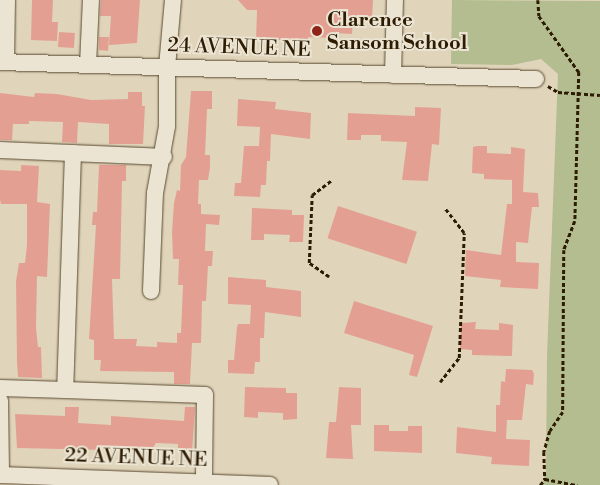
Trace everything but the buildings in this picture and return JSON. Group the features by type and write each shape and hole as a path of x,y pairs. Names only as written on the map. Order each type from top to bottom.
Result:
{"street":[{"path":"3,62 7,0"},
{"path":"88,65 91,0"},
{"path":"151,291 155,193 164,156 167,67 173,0"},
{"path":"393,75 395,0"},
{"name":"24 AVENUE NE","path":"3,62 536,79"},
{"path":"0,150 164,156"},
{"path":"65,390 72,153"},
{"path":"0,388 205,395 204,482"},
{"path":"0,401 1,475"},
{"name":"22 AVENUE NE","path":"1,475 270,485"}],"path":[{"path":"538,0 538,16 580,72 575,221 564,250 562,412 550,431 544,452 545,479 540,485"},
{"path":"536,79 558,92 600,95"},
{"path":"329,277 309,263 312,195 332,180"},
{"path":"440,382 459,358 464,233 445,209"},
{"path":"545,479 577,485"}],"green space":[{"path":"452,0 600,1 600,485 541,485 546,471 547,356 558,74 541,59 512,65 451,64"}],"place":[{"name":"Clarence Sansom School","path":"317,31"}]}
